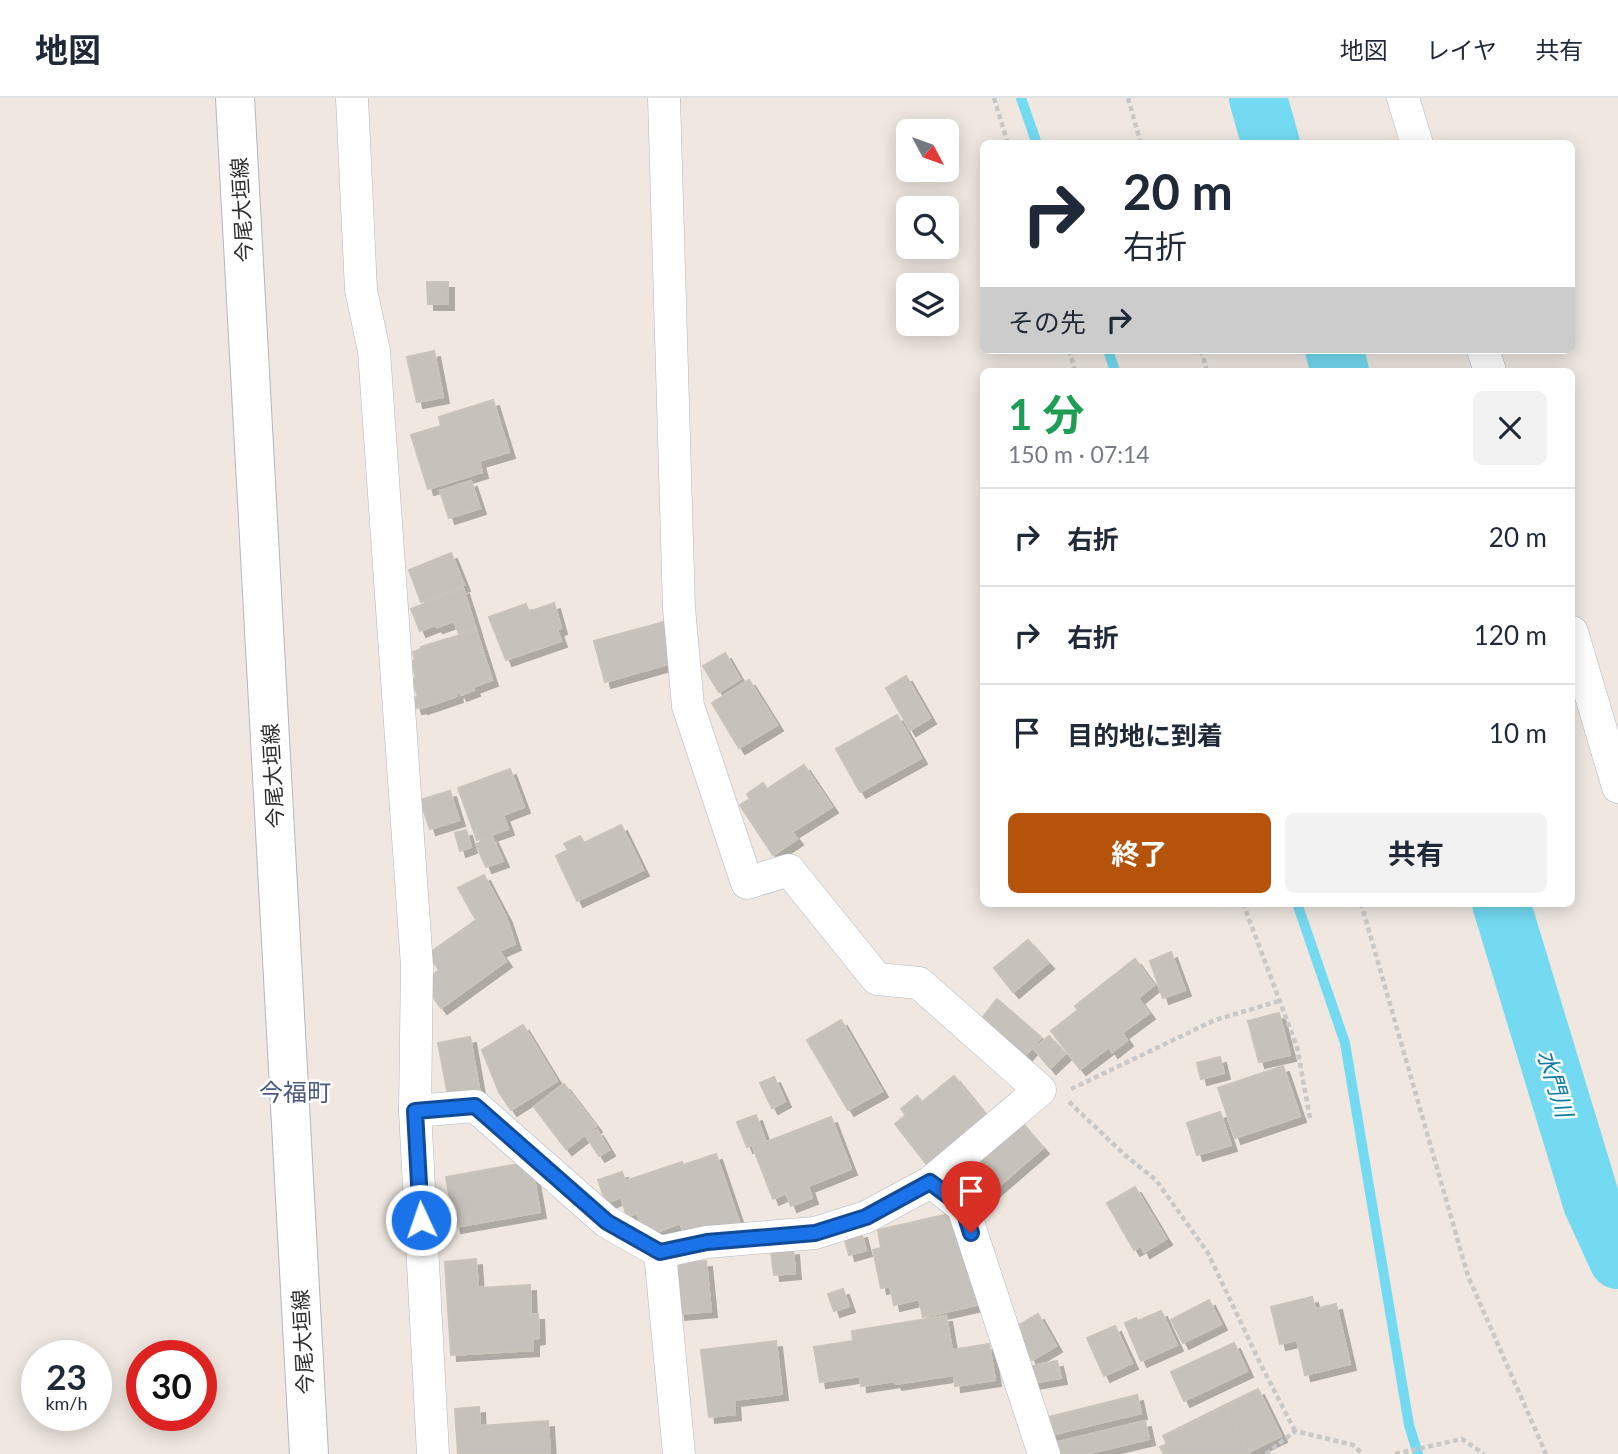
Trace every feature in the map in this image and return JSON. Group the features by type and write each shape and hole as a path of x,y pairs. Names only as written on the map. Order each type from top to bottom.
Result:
{"main road":[{"name":"今尾大垣線","path":"235,98 309,1454"}],"street":[{"path":"352,98 361,290 374,351 417,966 415,1111 433,1454"},
{"path":"415,1111 475,1106 607,1222 660,1252 707,1242 815,1233 866,1217 930,1182 1040,1090 919,984 877,979 789,870 747,883 688,706 679,608 664,98"},
{"path":"1403,98 1416,140"},
{"path":"1575,642 1618,787"},
{"path":"930,1182 963,1207 1044,1454"},
{"path":"660,1252 679,1454"}],"path":[{"path":"994,98 1007,140"},
{"path":"1128,98 1140,140"},
{"path":"1244,907 1297,1048 1310,1118"},
{"path":"1362,907 1468,1276 1546,1454"},
{"path":"1279,1001 1215,1020 1060,1094 1126,1156 1156,1180 1208,1253 1295,1431 1353,1445 1363,1454"},
{"path":"1266,1454 1295,1431"},
{"path":"1395,1454 1462,1439 1483,1454"}],"building":[{"path":"427,282 448,282 448,304 428,304"},
{"path":"434,351 443,397 417,402 407,357"},
{"path":"493,400 509,452 479,461 482,472 428,489 411,435 441,426 439,417"},
{"path":"471,481 480,508 449,518 440,491"},
{"path":"451,553 464,585 421,602 409,570"},
{"path":"463,588 476,629 459,634 454,621 420,631 411,609"},
{"path":"554,603 561,628 557,630 561,641 506,660 489,617 526,604 529,612"},
{"path":"664,622 675,662 605,682 594,641"},
{"path":"476,630 492,680 461,695 459,691 456,692 457,696 416,708 413,698 418,697 412,679 416,678 411,661 415,660 413,652"},
{"path":"725,653 740,679 719,692 703,666"},
{"path":"906,676 930,718 910,730 886,688"},
{"path":"749,680 777,725 739,748 712,703"},
{"path":"897,715 921,758 860,792 836,749"},
{"path":"804,765 832,807 792,832 797,839 773,855 740,805 750,799 747,794 763,783 767,789"},
{"path":"510,769 524,807 503,815 508,829 477,840 458,788"},
{"path":"450,791 459,820 430,829 420,800"},
{"path":"621,825 643,870 577,901 556,856 568,850 564,844 580,836 584,843"},
{"path":"466,830 471,847 460,851 455,833"},
{"path":"492,837 503,861 486,867 476,844"},
{"path":"484,875 506,917 515,944 499,951 506,961 441,1008 429,991 435,986 429,978 439,970 428,954 476,920 458,888"},
{"path":"1028,940 1048,963 1013,992 994,968"},
{"path":"1171,952 1185,990 1163,998 1150,961"},
{"path":"1135,959 1154,985 1138,998 1149,1013 1122,1033 1127,1040 1112,1052 1109,1047 1080,1069 1051,1031 1078,1010 1075,1006"},
{"path":"997,999 1041,1037 1022,1059 979,1022"},
{"path":"1279,1013 1290,1055 1259,1062 1248,1021"},
{"path":"841,1020 882,1091 848,1110 807,1040"},
{"path":"523,1025 557,1081 511,1110 499,1092 482,1050"},
{"path":"1049,1036 1065,1054 1050,1068 1034,1049"},
{"path":"470,1037 480,1094 449,1100 438,1043"},
{"path":"1220,1057 1224,1073 1201,1079 1197,1063"},
{"path":"1283,1066 1300,1116 1235,1138 1218,1088"},
{"path":"954,1076 988,1118 928,1166 895,1124 906,1115 901,1109 917,1096 922,1102"},
{"path":"774,1077 785,1101 772,1108 760,1083"},
{"path":"564,1084 596,1126 566,1149 534,1107"},
{"path":"1220,1112 1231,1145 1197,1155 1187,1123"},
{"path":"756,1115 765,1140 747,1147 737,1122"},
{"path":"831,1117 851,1169 808,1186 812,1198 791,1206 786,1193 773,1199 753,1147"},
{"path":"1018,1119 1043,1148 978,1204 953,1176"},
{"path":"597,1130 609,1150 599,1156 586,1136"},
{"path":"716,1154 739,1222 718,1230 685,1236 680,1223 654,1233 651,1225 642,1227 625,1181"},
{"path":"519,1164 521,1169 525,1168 533,1173 540,1212 455,1227 446,1177"},
{"path":"622,1172 637,1213 627,1217 621,1197 606,1203 598,1180"},
{"path":"1135,1187 1166,1239 1144,1252 1141,1246 1134,1250 1107,1203"},
{"path":"953,1213 965,1267 973,1265 981,1304 923,1317 919,1299 894,1305 890,1286 881,1288 873,1250 881,1248 878,1230"},
{"path":"861,1232 866,1250 849,1255 844,1237"},
{"path":"793,1249 795,1273 774,1275 771,1251"},
{"path":"476,1259 478,1288 530,1285 531,1314 538,1314 539,1338 533,1339 533,1350 451,1355 445,1262"},
{"path":"706,1261 711,1311 679,1314 674,1264"},
{"path":"843,1289 849,1306 834,1311 828,1294"},
{"path":"1312,1297 1315,1309 1336,1304 1350,1364 1305,1375 1297,1340 1280,1344 1271,1307"},
{"path":"1209,1300 1221,1324 1183,1343 1171,1320"},
{"path":"1161,1311 1177,1345 1141,1361 1125,1323 1136,1318 1138,1321"},
{"path":"1038,1314 1056,1346 1032,1360 1014,1328"},
{"path":"946,1316 952,1350 989,1344 995,1380 955,1386 954,1375 896,1384 895,1381 861,1386 860,1376 820,1382 814,1347 853,1341 852,1331"},
{"path":"1115,1326 1132,1363 1104,1376 1087,1338"},
{"path":"776,1341 782,1394 734,1400 735,1414 709,1417 701,1350"},
{"path":"1234,1343 1247,1371 1184,1401 1171,1372"},
{"path":"1057,1361 1061,1378 1026,1384 1023,1368"},
{"path":"1258,1389 1281,1436 1249,1452 1225,1405"},
{"path":"1137,1395 1141,1413 1046,1436 1041,1419"},
{"path":"1225,1405 1250,1454 1164,1454 1160,1447 1167,1444 1163,1436"},
{"path":"479,1407 480,1426 548,1421 550,1454 458,1454 455,1409"},
{"path":"1145,1421 1149,1439 1086,1454 1056,1454 1054,1443"}],"waterway":[{"path":"1021,98 1036,140"},
{"name":"水門川","path":"1258,98 1270,140"},
{"path":"1109,354 1114,368"},
{"name":"水門川","path":"1335,354 1339,368"},
{"path":"1298,907 1345,1043 1409,1425 1418,1454"},
{"name":"水門川","path":"1502,907 1592,1203 1618,1260"}],"district":[{"name":"今福町","path":"295,1091"}],"route":[{"path":"421,1220 415,1111 475,1106 607,1222 660,1252 707,1242 815,1233 866,1217 930,1182 963,1207 971,1233"}]}
